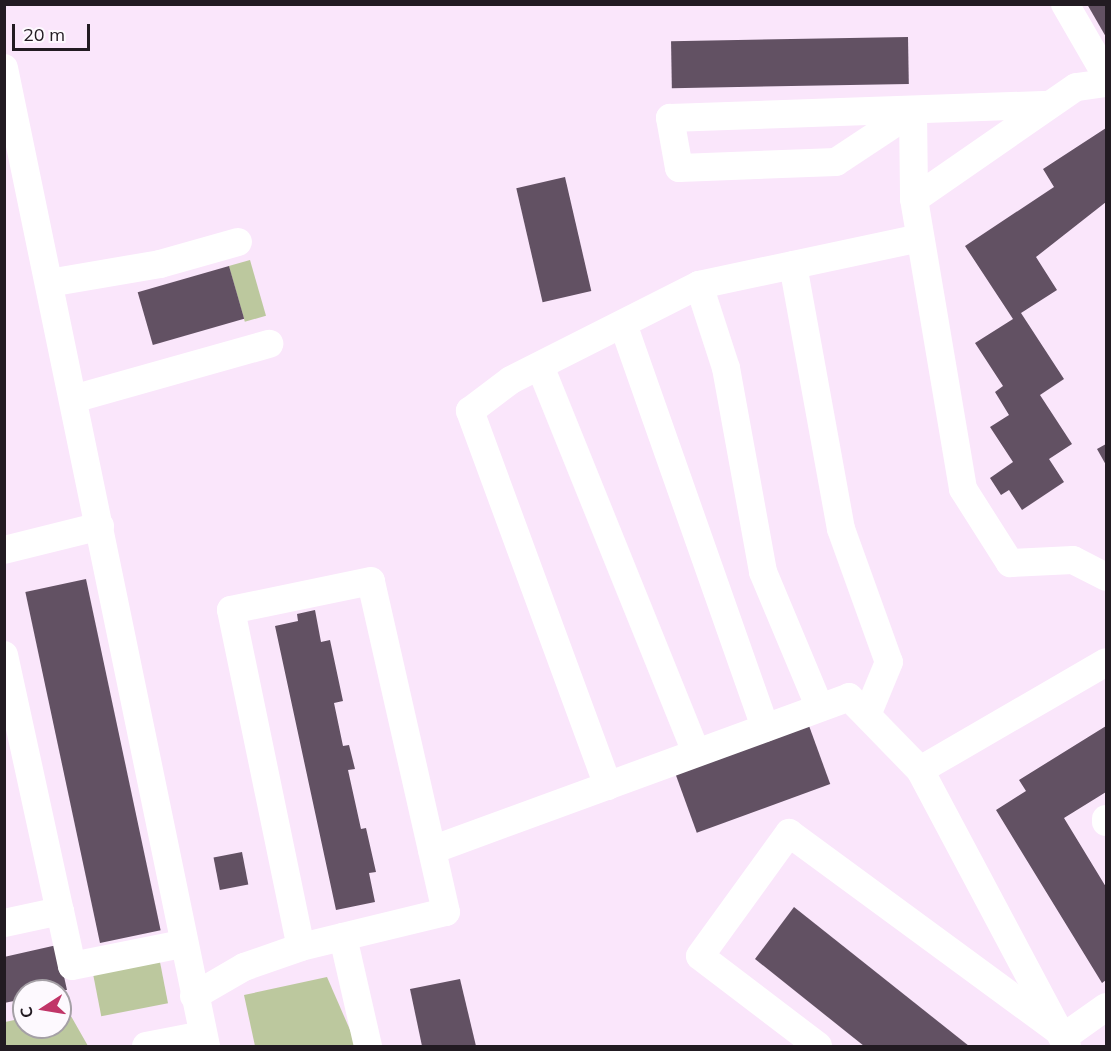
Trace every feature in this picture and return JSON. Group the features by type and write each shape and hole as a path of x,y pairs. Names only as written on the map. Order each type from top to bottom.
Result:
{"lane":[{"path":"1065,4 1107,75"},
{"path":"4,68 100,525 182,944 204,1041 146,1047"},
{"path":"914,199 1076,87 1107,83"},
{"path":"913,111 836,162 679,168 670,118 1050,105"},
{"path":"913,111 914,199 963,489 1010,563 1073,560 1107,577"},
{"path":"608,786 470,411 511,380 699,285 920,238"},
{"path":"49,283 160,264 238,242"},
{"path":"793,265 841,529 889,662 867,715"},
{"path":"699,285 726,368 763,572 819,708"},
{"path":"622,324 765,728"},
{"path":"73,399 269,344"},
{"path":"540,366 696,753"},
{"path":"4,550 100,525"},
{"path":"194,996 244,967 301,947 446,912 371,580 231,610 301,947"},
{"path":"4,655 72,966 182,944"},
{"path":"920,770 1107,662"},
{"path":"432,850 849,697 920,770 1066,1041"},
{"path":"818,1047 700,956 789,832 1066,1041"},
{"path":"4,923 60,911"},
{"path":"343,938 368,1047"},
{"path":"1066,1041 1107,1007"}],"green space":[{"path":"250,260 266,316 245,322 229,266"},
{"path":"160,962 168,1003 101,1016 93,975"},
{"path":"327,977 357,1046 255,1046 244,995"},
{"path":"72,1018 88,1046 5,1046 5,1022 12,1021 12,1039 72,1039"}],"building":[{"path":"1087,4 1106,4 1106,37"},
{"path":"908,37 909,84 672,88 671,41"},
{"path":"1106,128 1106,202 1036,257 1057,290 1021,313 1064,379 1040,395 1072,444 1049,459 1064,482 1022,510 1009,490 1001,495 990,478 1013,462 990,427 1009,415 995,392 1003,386 975,343 1013,319 965,246 1054,187 1043,169"},
{"path":"565,177 591,291 543,302 516,188"},
{"path":"229,266 244,319 153,345 138,292"},
{"path":"1106,444 1106,465 1097,449"},
{"path":"86,579 161,930 100,943 25,592"},
{"path":"315,610 321,642 330,640 343,701 334,703 343,746 349,745 355,769 348,770 361,829 366,828 376,872 369,873 375,902 336,910 275,626 298,621 297,614"},
{"path":"808,723 830,784 697,833 675,772"},
{"path":"1106,726 1106,792 1064,818 1106,887 1106,980 1102,983 996,810 1026,791 1019,780"},
{"path":"242,852 248,884 220,890 214,858"},
{"path":"794,907 969,1046 864,1046 755,959"},
{"path":"57,945 65,979 12,979 12,1001 4,1003 4,957"},
{"path":"460,979 476,1046 422,1046 410,989"}]}
